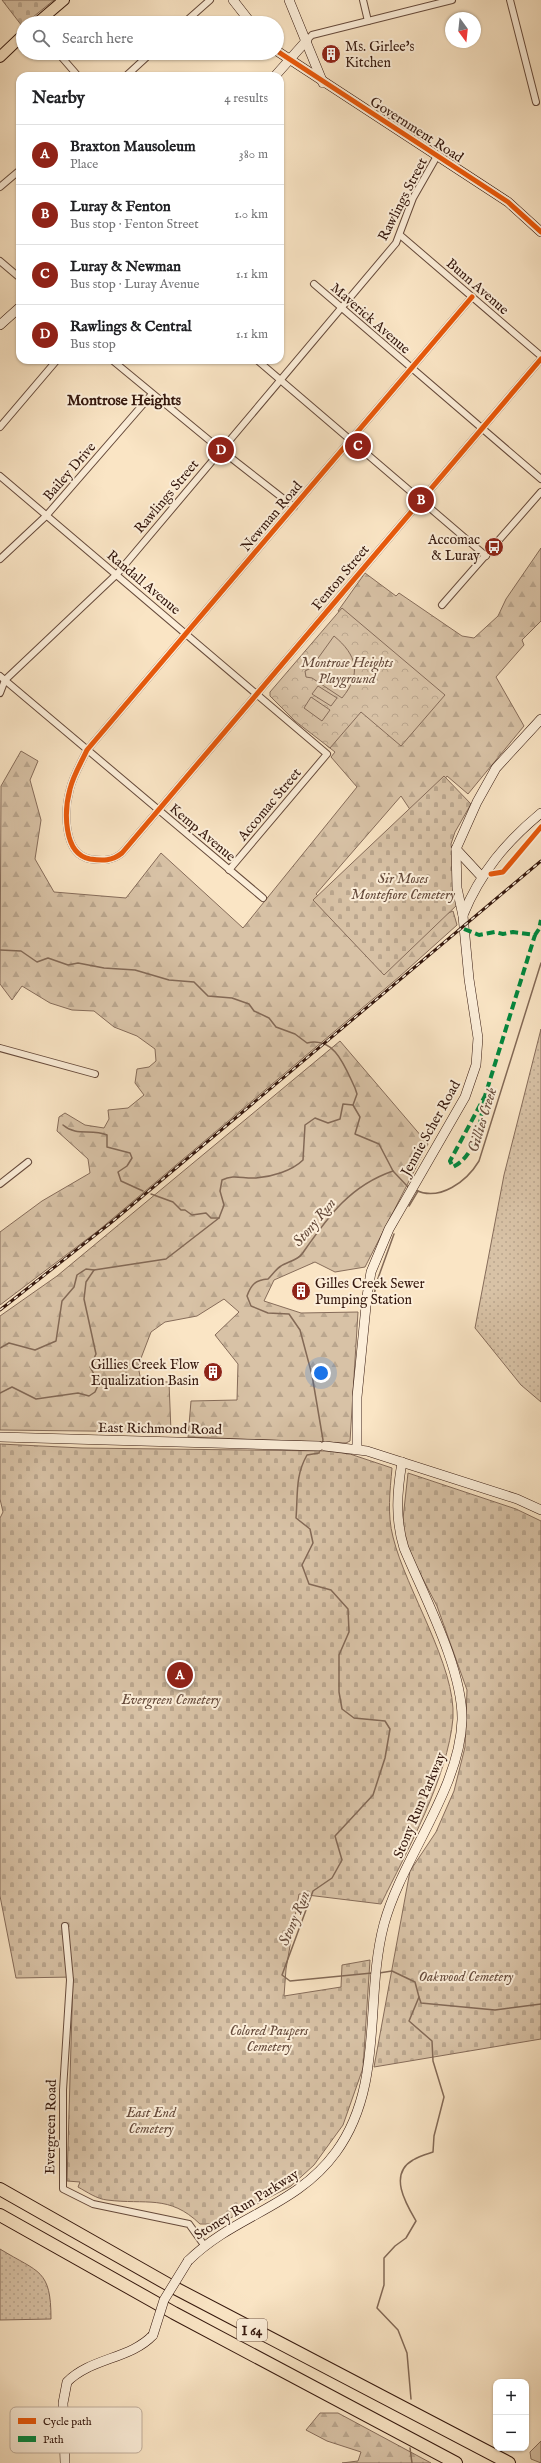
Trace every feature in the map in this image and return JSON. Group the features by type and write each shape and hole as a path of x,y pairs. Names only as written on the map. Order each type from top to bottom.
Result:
{"highway":[{"name":"I 64","path":"0,2189 171,2286 509,2463"},
{"name":"I 64","path":"0,2215 168,2310 456,2463"}],"main road":[{"path":"45,16 64,0"},
{"path":"0,57 16,42"}],"street":[{"path":"192,16 210,0"},
{"path":"233,0 246,16"},
{"path":"289,0 323,83"},
{"path":"363,0 368,21"},
{"path":"278,72 312,35 452,0"},
{"path":"510,0 536,102"},
{"name":"Government Road","path":"284,56 517,209 541,232"},
{"path":"64,60 75,72"},
{"path":"130,72 143,60"},
{"name":"Rawlings Street","path":"2,678 117,574 396,243 413,198 437,156"},
{"path":"0,187 16,173"},
{"name":"Bunn Avenue","path":"400,235 541,356"},
{"path":"0,261 16,275"},
{"name":"Maverick Avenue","path":"314,284 340,308 541,479"},
{"name":"Newman Road","path":"73,848 68,822 69,790 87,750 187,635 410,368 472,297"},
{"path":"0,325 16,311"},
{"name":"Fenton Street","path":"73,848 77,854 88,858 107,860 117,857 258,694 541,359"},
{"path":"0,427 54,364"},
{"path":"117,364 220,450 294,507"},
{"path":"262,364 486,556"},
{"name":"Bailey Drive","path":"0,559 46,516 152,394"},
{"name":"Randall Avenue","path":"0,476 327,754"},
{"path":"442,605 541,492"},
{"path":"0,693 2,678"},
{"name":"Kemp Avenue","path":"2,678 263,898"},
{"name":"Jennie Scher Road","path":"357,1449 357,1397 368,1284 381,1244 465,1097 476,1060 477,1029 469,979 463,916 457,888 456,849 477,802 496,768 541,719"},
{"name":"Accomac Street","path":"229,870 327,754"},
{"path":"463,916 481,876 504,847 541,813"},
{"path":"456,849 481,876"},
{"path":"0,1048 95,1074"},
{"path":"0,1184 28,1162"},
{"name":"East Richmond Road","path":"0,1437 322,1446 357,1449 517,1499 541,1510"},
{"name":"Stony Run Parkway","path":"369,2069 373,1988 384,1926 391,1903 445,1785 456,1754 462,1720 456,1678 401,1537 397,1506 402,1462"},
{"name":"Evergreen Road","path":"64,1926 70,1980 63,2090 63,2189 93,2204 189,2224 204,2245"},
{"name":"Stoney Run Parkway","path":"64,2407 64,2387 72,2376 144,2342 153,2335 164,2300 188,2261 204,2245 218,2235 282,2202 318,2173 337,2150 348,2132 363,2097 369,2069"},
{"name":"Stoney Run Parkway","path":"65,2453 65,2463"}],"green space":[{"path":"2,0 54,0 34,16 16,16 16,18"},
{"path":"541,548 541,621 522,640 524,645 496,677 524,726 468,794 447,776 427,804 423,829 401,796 316,894 344,921 382,942 453,911 457,925 399,977 99,1230 0,1305 0,1232 42,1201 90,1173 88,1159 57,1131 59,1117 65,1113 85,1125 104,1128 109,1119 108,1110 128,1108 144,1095 135,1083 137,1069 149,1067 156,1061 155,1049 137,1036 114,1027 94,1011 72,1010 50,1003 22,986 12,1000 0,984 1,786 21,751 38,761 30,780 41,820 35,859 54,892 126,898 161,853 243,928 357,787 331,757 335,752 326,745 348,711 427,696 338,611 365,573 396,596 399,593 462,636 474,638 498,616 506,599"},
{"name":"Montrose Heights Playground","path":"342,608 445,695 401,746 361,712 330,748 295,721 270,696 270,692"},
{"path":"334,636 348,650 354,665 352,681 342,698 312,678 306,677 305,671 311,668"},
{"path":"318,686 337,698 331,706 312,694"},
{"path":"311,697 330,710 322,721 304,708"},
{"name":"Sir Moses Montefiore Cemetery","path":"444,776 471,804 455,832 451,844 458,904 384,975 313,900"},
{"path":"541,1029 541,1402 521,1385 475,1328 504,1175"},
{"path":"340,1041 428,1144 365,1267 335,1272 315,1262 274,1280 264,1301 301,1313 358,1312 350,1441 346,1443 188,1437 191,1401 237,1400 238,1364 215,1335 239,1312 224,1299 197,1316 165,1322 151,1332 138,1366 141,1381 169,1382 171,1432 0,1430 0,1316 57,1276"},
{"name":"Evergreen Cemetery","path":"0,1444 82,1448 327,1451 350,1454 392,1468 390,1502 391,1528 399,1558 439,1652 447,1675 452,1697 453,1718 450,1741 435,1789 425,1813 381,1904 299,1894 286,1969 284,1996 341,1987 342,1965 370,1960 363,2068 343,2125 314,2165 291,2186 219,2224 200,2224 178,2208 167,2205 103,2199 78,2187 80,2182 67,2181 73,1977 16,1978 0,1896 0,1518 3,1512 0,1499"},
{"name":"Oakwood Cemetery","path":"408,1473 516,1509 541,1521 541,2039 374,2067 410,1871 436,1832 454,1791 465,1747 467,1690 437,1606 401,1537"},
{"path":"0,2249 40,2274 49,2290 51,2319 0,2320"},
{"path":"320,2413 338,2413 431,2463 342,2463 358,2461 361,2452 327,2441 306,2430"},
{"path":"541,2441 541,2463 531,2459 530,2452"}],"waterway":[{"path":"0,950 21,951 37,962 48,958 68,965 78,963 104,968 135,970 169,980 194,982 208,996 232,998 249,1004 254,1011 269,1018 276,1027 295,1034 307,1043 317,1042 325,1044 332,1049 343,1063 355,1088 357,1094 353,1105"},
{"name":"Gillies Creek","path":"415,1190 424,1193 434,1193 452,1188 467,1176 479,1161 541,963"},
{"name":"Gillies Creek","path":"0,1393 12,1387 36,1399 78,1393 89,1396 95,1392 99,1383 90,1367 96,1354 84,1299 86,1282 94,1270 166,1259 219,1218 224,1205 220,1191 222,1180 231,1177 256,1178 275,1175 293,1167 303,1160 305,1125 315,1118 328,1123 340,1119 343,1104 353,1105 360,1117 355,1134 379,1144 393,1171 408,1187"},
{"path":"63,1125 74,1131 95,1132 107,1135 107,1147 130,1153 132,1158 127,1166 118,1172 121,1181 143,1191"},
{"name":"Stony Run","path":"322,1443 323,1440 312,1375 300,1330 289,1314 268,1313 251,1306 247,1296 254,1284 268,1279 279,1267 300,1256 331,1215 352,1194 378,1177 393,1171"},
{"path":"409,1206 418,1191"},
{"path":"151,1194 173,1202 181,1210 185,1210 192,1215 206,1213 211,1218 219,1218"},
{"path":"374,1295 377,1281 394,1234"},
{"name":"Gillies Creek","path":"0,1348 9,1343 35,1350 56,1341 62,1301 74,1287 77,1275 86,1269 94,1270"},
{"path":"373,1301 374,1305"},
{"name":"Stony Run","path":"320,1449 319,1453 307,1455 300,1470 296,1518 310,1529 313,1543 302,1565 309,1584 331,1590 348,1609 349,1632 339,1655 339,1692 342,1709 354,1718 385,1721 390,1729 385,1758 373,1795 335,1836 342,1860 332,1878 313,1891 282,1975 290,1981 372,1973"},
{"path":"379,1973 392,1971 415,1982 419,1997 409,2021 432,2041 433,2061 444,2097 434,2136 433,2152 413,2160 406,2166 402,2173 400,2181 401,2189 416,2221 406,2238 395,2246 384,2258 384,2285 377,2308 398,2330 407,2353 411,2399"},
{"path":"419,1997 421,2003 495,2010 541,2004"},
{"path":"410,2448 412,2463"}],"railway":[{"path":"0,1310 113,1221 541,861"}],"marked path":[{"path":"464,929 479,935 495,932 503,934 513,932 535,935 539,929 541,920"},
{"path":"485,1096 479,1126 473,1145 468,1154 453,1167 450,1161 485,1096 535,935"}],"cycle path":[{"path":"284,56 508,202 541,232"},
{"path":"472,297 87,750 71,784 67,809 70,840 75,849 81,855 90,859 103,860 115,858 122,853 541,359"},
{"path":"491,874 503,872 541,827"}],"place":[{"name":"Ms. Girlee's Kitchen","path":"331,54"},
{"name":"Luray & Newman","path":"358,446"},
{"name":"Rawlings & Central","path":"221,450"},
{"name":"Luray & Fenton","path":"421,500"},
{"name":"Accomac & Luray","path":"494,547"},
{"name":"Gilles Creek Sewer Pumping Station","path":"301,1291"},
{"name":"Gillies Creek Flow Equalization Basin","path":"213,1372"},
{"name":"Braxton Mausoleum","path":"180,1675"}],"district":[{"name":"Montrose Heights","path":"124,400"}],"park label":[{"name":"Colored Paupers Cemetery","path":"269,2038"},
{"name":"East End Cemetery","path":"151,2120"}]}
